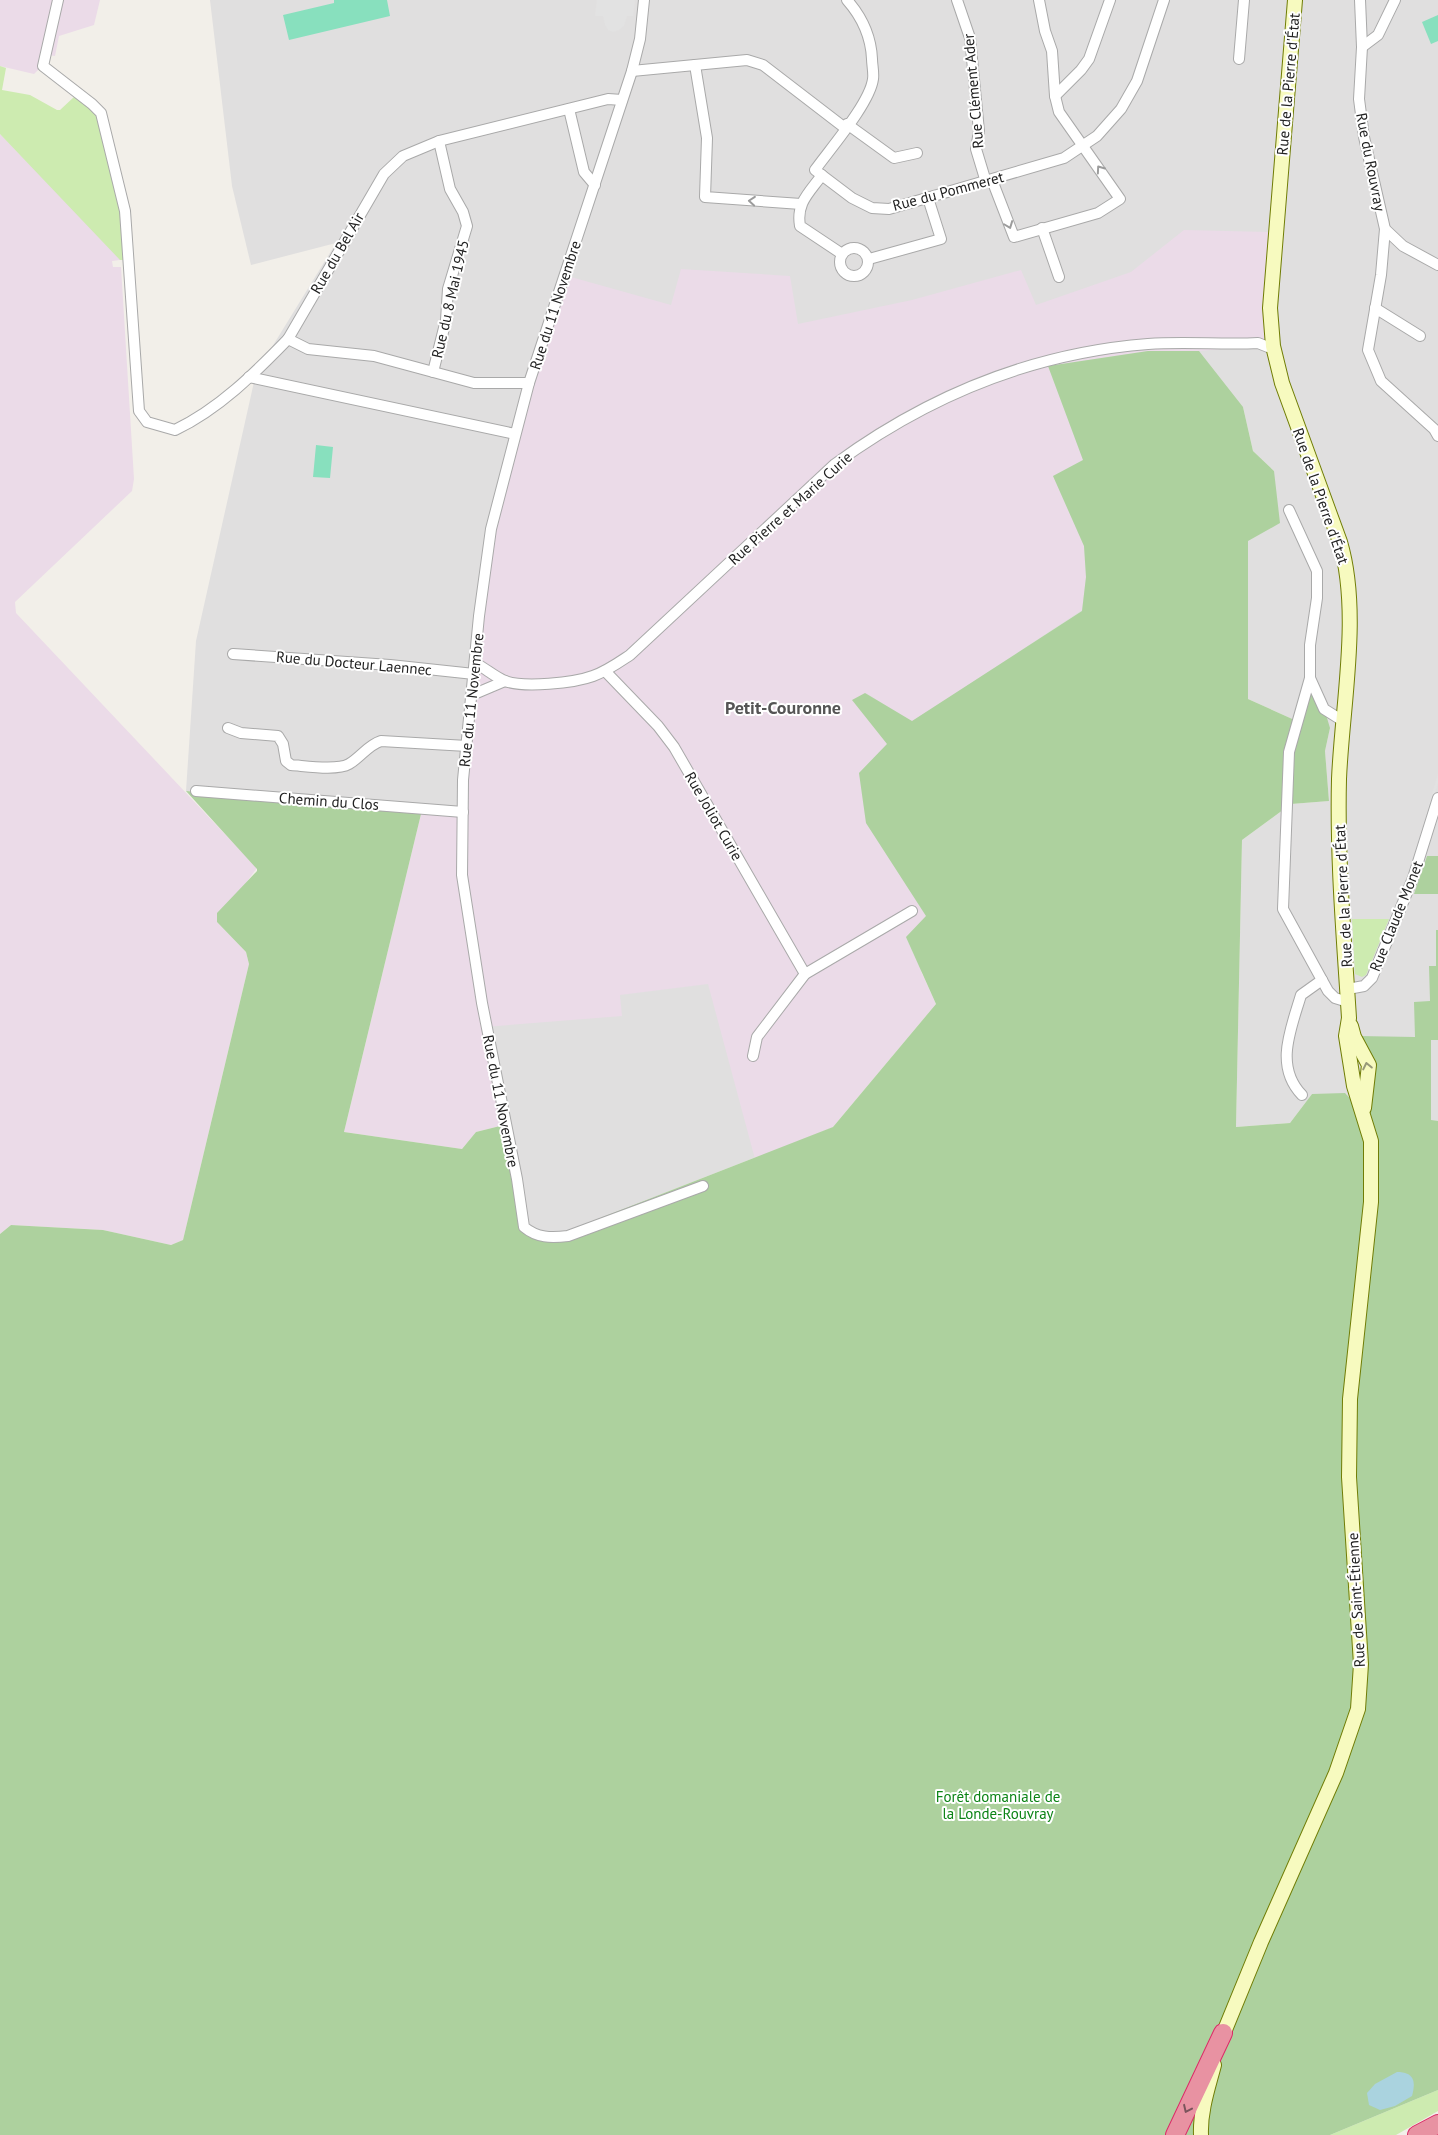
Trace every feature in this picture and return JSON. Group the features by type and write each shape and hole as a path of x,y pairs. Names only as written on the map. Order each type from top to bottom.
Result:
{"highway":[{"path":"1175,2135 1223,2033"},
{"path":"1417,2135 1438,2124"}],"street":[{"name":"Rue du Bel Air","path":"58,0 43,66 101,113 125,211 139,411 147,422 175,430 196,420 249,377 288,338 384,174 404,156 439,141 608,99 622,100"},
{"name":"Rue du 11 Novembre","path":"644,0 640,39 632,71 529,383 491,530 479,616 463,780 462,875 482,1003 517,1179 524,1226 533,1234 550,1238 568,1236 703,1186"},
{"path":"842,254 800,226 798,214 800,204 822,175 814,170 867,96 873,78 872,48 868,32 858,13 847,0"},
{"name":"Rue Clément Ader","path":"958,0 970,38 979,131 976,148 1014,237 1042,228"},
{"path":"1039,0 1045,30 1052,51 1055,96 1059,112 1120,199 1098,213 1042,228 1059,277"},
{"path":"1055,96 1081,70 1089,59 1110,0"},
{"name":"Rue du Pommeret","path":"822,175 852,198 872,208 889,209 1064,158 1097,136 1121,109 1137,82 1164,0"},
{"path":"1239,59 1244,0"},
{"name":"Rue de la Pierre d'État","path":"1295,0 1270,308 1273,346 1284,392 1346,563 1349,627 1339,829 1349,1018 1354,1037 1368,1065 1364,1114 1371,1142"},
{"name":"Rue du Rouvray","path":"1360,0 1362,47 1359,99 1364,137 1385,229 1403,246 1438,265"},
{"path":"1362,47 1378,36 1395,0"},
{"path":"632,71 747,60 763,65 846,126 894,158 917,153"},
{"path":"695,65 706,138 705,197 800,204"},
{"path":"569,109 584,172 595,185"},
{"name":"Rue du 8 Mai 1945","path":"433,372 446,320 448,290 467,226 463,212 450,189 439,141"},
{"path":"869,259 941,239 928,198"},
{"path":"1385,229 1381,276 1368,350 1381,381 1434,429 1438,436"},
{"path":"850,248 859,248 864,251 869,259 865,272 861,275 852,276 844,272 841,268 840,258 842,254 850,248"},
{"path":"1375,308 1420,336"},
{"path":"288,338 308,349 374,356 474,383 529,383"},
{"name":"Rue Pierre et Marie Curie","path":"475,662 505,681 533,684 573,680 605,671 630,655 835,464 877,434 941,400 1001,374 1046,361 1094,351 1182,343 1258,343 1268,347 1273,346"},
{"path":"249,377 516,434"},
{"path":"1289,510 1317,571 1317,598 1310,645 1310,678 1289,752 1283,909 1322,980 1335,998 1348,996"},
{"name":"Rue du Docteur Laennec","path":"234,654 390,665 474,674"},
{"name":"Rue Joliot Curie","path":"605,671 658,726 674,747 805,974"},
{"path":"1310,678 1324,709 1343,721"},
{"name":"Rue Pierre et Marie Curie","path":"472,695 505,681"},
{"path":"228,728 242,733 278,736 283,744 286,762 291,765 340,767 350,764 373,744 381,741 467,746"},
{"name":"Chemin du Clos","path":"196,791 463,812"},
{"name":"Rue Claude Monet","path":"1348,996 1364,986 1372,978 1413,878 1438,798"},
{"path":"753,1056 757,1037 805,974 912,911"},
{"path":"1302,1095 1294,1086 1286,1067 1288,1038 1301,994 1322,980"},
{"name":"Rue de Saint-Étienne","path":"1201,2135 1200,2122 1204,2102 1223,2033 1336,1773 1358,1709 1360,1664 1349,1476 1350,1409 1371,1202 1371,1142"}],"shaded area":[{"path":"0,0 100,0 94,25 59,36 55,56 41,54 39,69 34,74 0,66"},
{"path":"210,0 1438,0 1438,1121 1372,1122 1312,1094 1290,1123 1236,1127 1242,840 1291,804 1329,801 1325,751 1330,728 1299,722 1248,699 1248,541 1274,471 1253,451 1243,407 833,1127 554,1236 520,1224 422,810 186,791 196,641 256,373 336,243 251,265 232,186"},
{"path":"597,0 635,0 633,16 627,16 624,26 619,30 613,32 608,30 603,16 595,16"},
{"path":"0,134 120,258 120,260 112,261 113,267 121,267 134,479 132,491 15,602 16,613 257,868 217,922 246,952 249,964 183,1240 171,1245 103,1230 11,1225 0,1234"},
{"path":"1184,230 1269,232 1264,345 1199,351 1148,351 1048,366 1083,460 1053,476 1084,546 1086,577 1082,610 912,722 866,693 887,744 859,773 866,823 926,916 906,938 936,1004 833,1127 755,1159 708,984 620,995 622,1016 484,1027 504,1125 476,1132 462,1149 344,1132 422,810 468,816 469,775 483,618 494,528 532,386 571,277 671,305 681,269 790,276 798,324 912,300 1021,270 1036,305 1131,272"},
{"path":"1438,774 1438,783 1410,877 1408,876"}],"green space":[{"path":"334,0 387,0 390,16 289,40 283,15 334,3"},
{"path":"1438,15 1438,41 1431,44 1422,22"},
{"path":"0,66 6,68 2,90 30,95 57,110 60,110 74,97 94,110 122,219 124,260 120,260 0,134"},
{"name":"Forêt domaniale de la Londe-Rouvray","path":"1148,351 1199,351 1243,407 1253,451 1274,471 1280,523 1248,541 1248,699 1299,722 1310,694 1321,698 1330,728 1325,751 1329,801 1291,804 1242,840 1236,1127 1290,1123 1312,1094 1345,1093 1371,1121 1358,1036 1415,1037 1414,1002 1430,1001 1429,966 1436,966 1436,930 1438,930 1438,1040 1431,1040 1431,1120 1438,1121 1438,2090 1330,2135 0,2135 0,1234 11,1225 103,1230 171,1245 183,1240 249,964 246,952 217,922 217,913 257,871 186,791 422,810 344,1132 462,1149 476,1132 504,1125 521,1224 554,1236 833,1127 936,1004 906,937 926,916 866,823 859,773 887,744 852,700 865,693 912,721 1082,611 1086,577 1084,546 1053,476 1083,460 1048,366"},
{"path":"316,445 333,447 330,478 313,477"},
{"path":"1427,856 1438,856 1438,894 1414,894"},
{"path":"1352,919 1389,919 1366,975 1362,977 1355,974"},
{"path":"1438,2090 1438,2111 1396,2135 1330,2135"}],"water":[{"path":"1397,2072 1403,2072 1412,2078 1414,2086 1412,2096 1395,2106 1380,2110 1369,2105 1367,2093 1375,2084"}],"district":[{"name":"Petit-Couronne","path":"783,707"}]}
